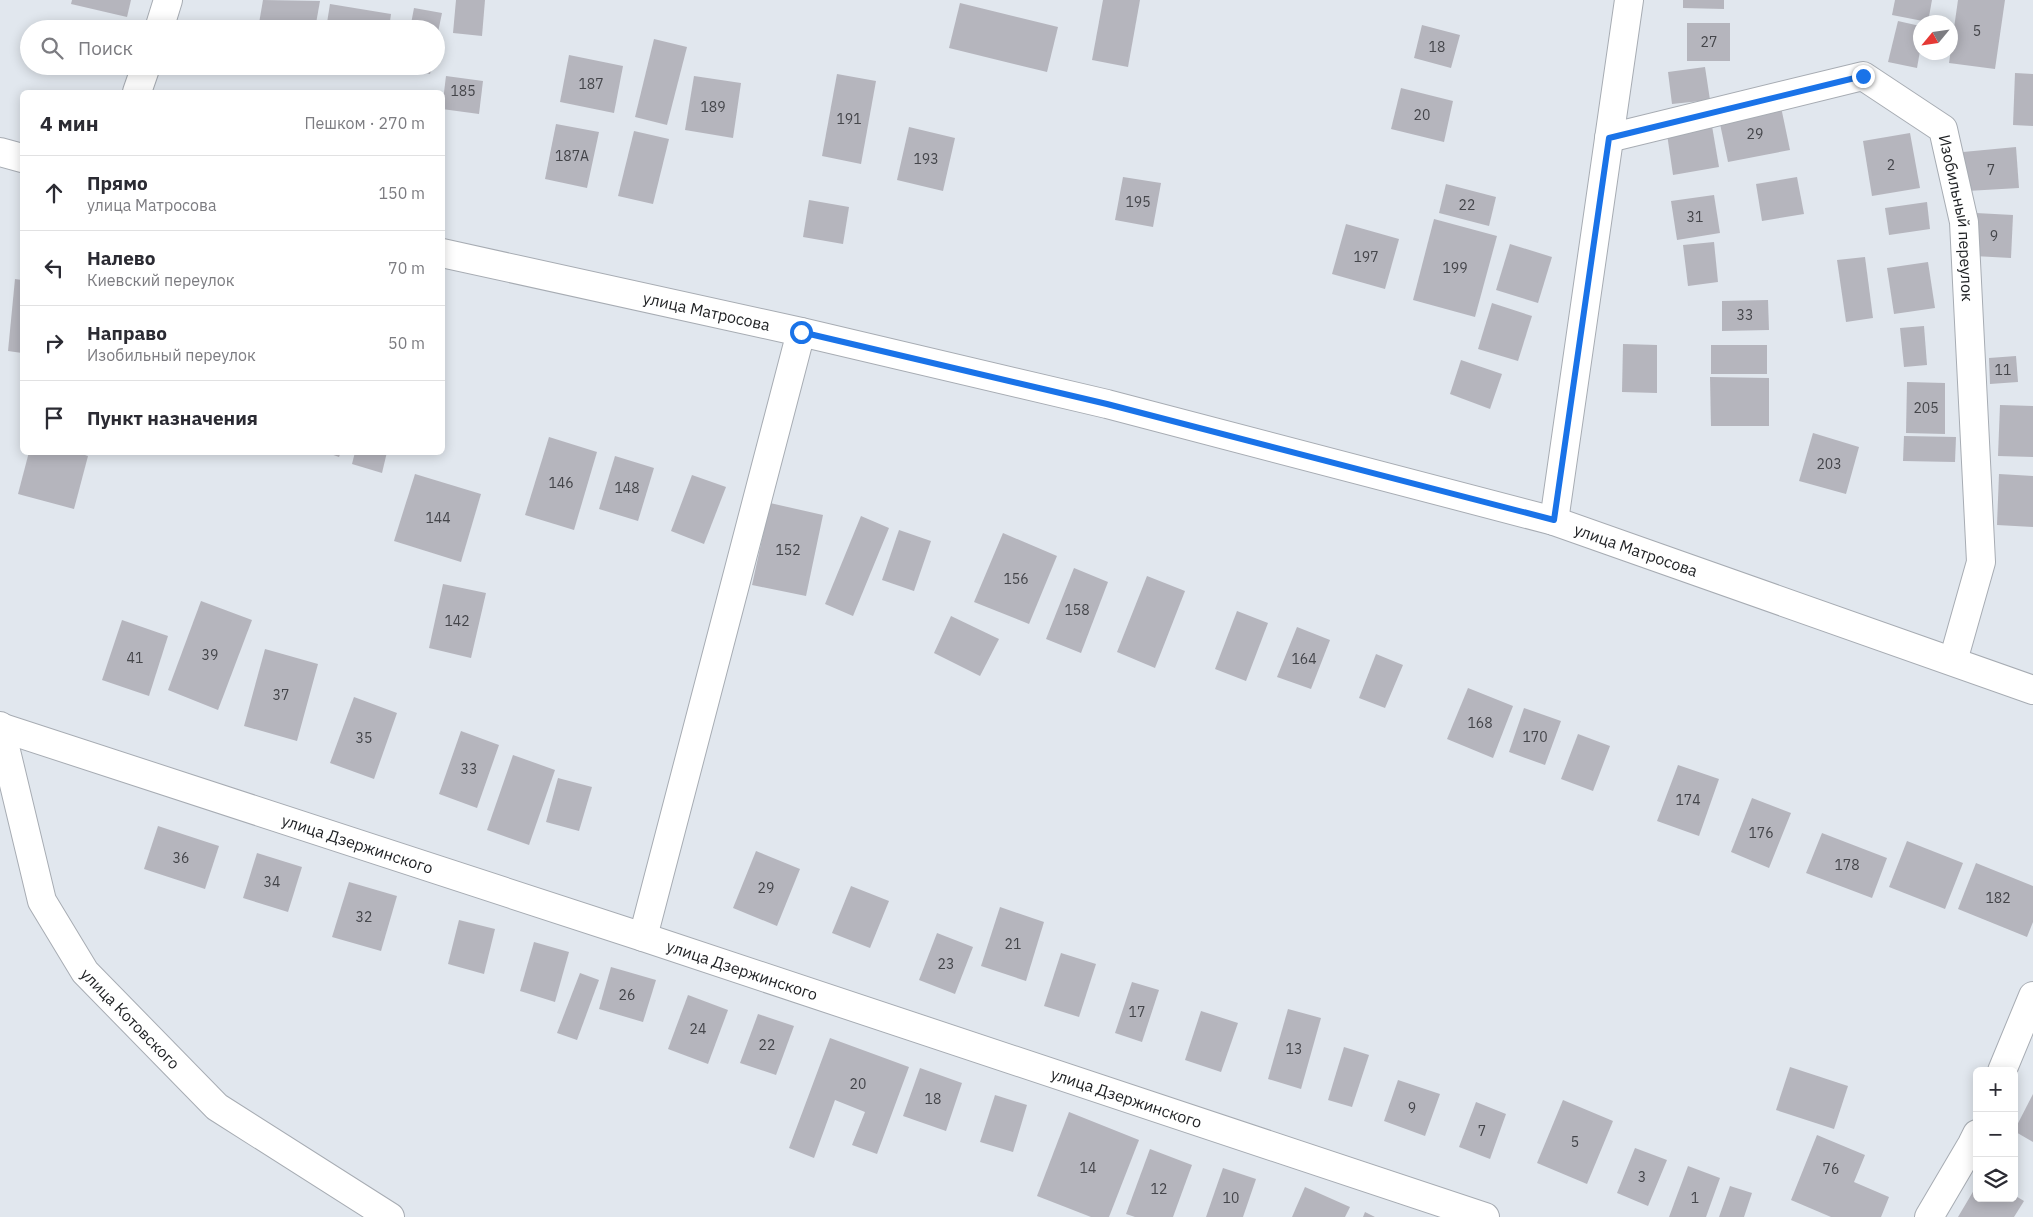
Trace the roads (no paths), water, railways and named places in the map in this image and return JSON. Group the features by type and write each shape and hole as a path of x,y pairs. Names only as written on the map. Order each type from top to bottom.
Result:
{"street":[{"path":"162,20 168,0"},
{"path":"1554,520 1629,0"},
{"path":"138,90 143,75"},
{"name":"Изобильный переулок","path":"1609,138 1863,76 1943,129 1964,222 1981,562 1954,661"},
{"path":"0,152 20,157"},
{"name":"улица Матросова","path":"445,254 801,332 1107,404 1554,520 2033,690"},
{"path":"643,937 801,332"},
{"name":"улица Дзержинского","path":"0,726 643,937 1468,1215"},
{"name":"улица Котовского","path":"0,726 42,901 86,972 217,1107 390,1217"},
{"path":"2004,1067 2033,996"},
{"path":"1929,1217 1973,1142"}]}
